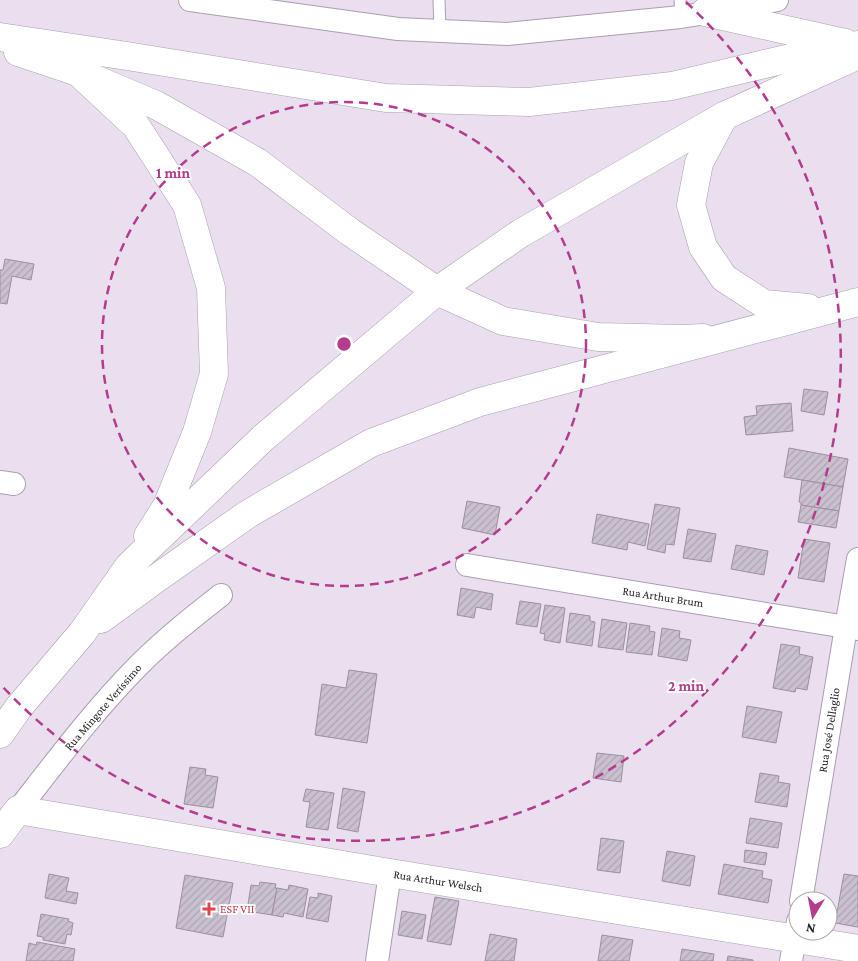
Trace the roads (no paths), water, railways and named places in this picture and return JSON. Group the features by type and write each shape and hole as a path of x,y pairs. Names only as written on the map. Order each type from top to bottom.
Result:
{"main road":[{"path":"688,10 857,48"},
{"path":"0,37 386,98 529,102 672,86 790,58 857,48"},
{"path":"0,46 78,72 156,105 257,162 350,232 437,291 504,321 598,337 684,339 732,335"},
{"path":"129,566 263,438 437,291 521,233 724,116 857,48"},
{"path":"0,734 19,707 82,633 129,566 166,506 197,432 214,374 211,288 188,205 136,126 78,72"},
{"path":"724,116 699,163 691,205 703,247 724,278 764,304 829,309"},
{"path":"82,633 248,514 371,442 480,402 858,302"},
{"name":"Rua Mingote Veríssimo","path":"0,834 18,810"},
{"name":"Rua Arthur Welsch","path":"18,810 788,939"},
{"name":"Rua Arthur Welsch","path":"802,941 858,949"}],"street":[{"path":"190,0 398,29 507,34 688,10 750,6 777,0"},
{"name":"Rua José Dellaglio","path":"803,891 852,628 858,559"},
{"name":"Rua Arthur Brum","path":"467,565 852,628"},
{"name":"Rua Mingote Veríssimo","path":"18,810 82,728 140,664 167,639 221,595"},
{"path":"378,961 390,873"}],"lane":[{"path":"439,0 440,31"}],"place":[{"name":"ESF VII","path":"209,909"}]}
